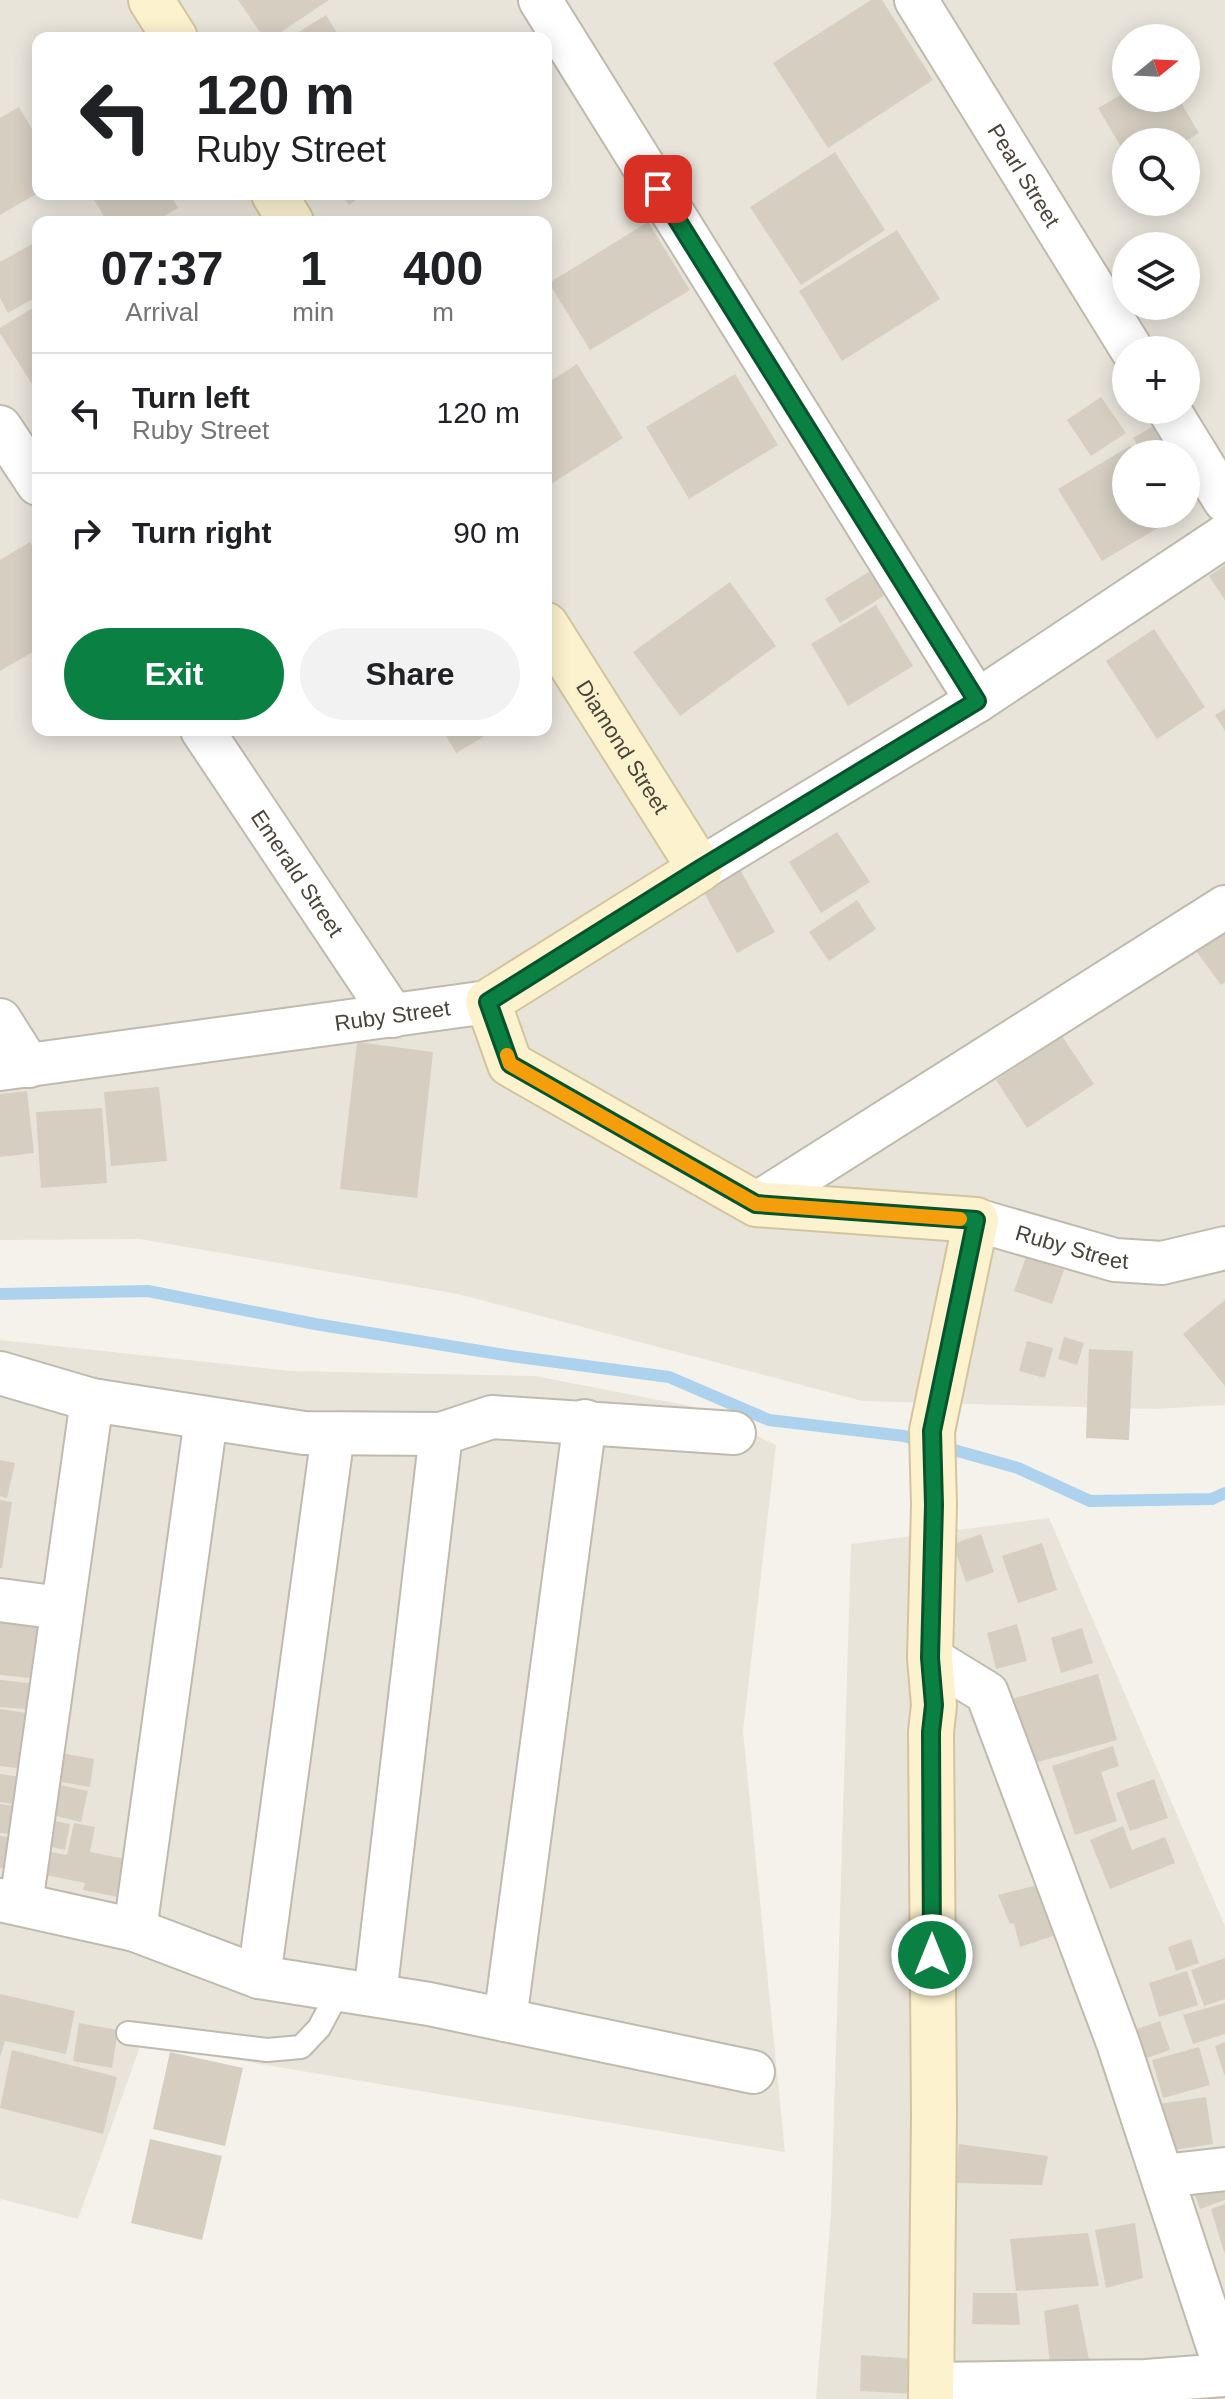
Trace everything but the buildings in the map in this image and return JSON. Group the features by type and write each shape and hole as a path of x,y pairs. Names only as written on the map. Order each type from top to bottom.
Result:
{"street":[{"path":"151,0 171,32"},
{"path":"540,0 977,701"},
{"name":"Pearl Street","path":"916,0 1123,336"},
{"path":"1178,424 1225,501"},
{"path":"0,427 32,475"},
{"path":"488,1002 977,701 1225,536"},
{"name":"Diamond Street","path":"552,635 700,869"},
{"name":"Emerald Street","path":"206,736 393,1016"},
{"path":"756,1204 1225,907"},
{"name":"Ruby Street","path":"15,1067 488,1002 510,1064 756,1204 976,1220 1115,1260 1162,1263 1225,1248"},
{"path":"0,1020 15,1067"},
{"path":"976,1220 932,1431 934,1505 930,1658 934,1705 931,1732 934,2114 931,2392 1225,2375"},
{"path":"0,1373 92,1400 304,1433 441,1434 492,1417 734,1433"},
{"path":"92,1400 61,1608 11,1902 135,1930 259,1977 505,2020 753,2072"},
{"path":"135,1930 206,1419"},
{"path":"505,2020 585,1421"},
{"path":"259,1977 333,1434"},
{"path":"358,1992 441,1434"},
{"path":"0,1600 61,1608"},
{"path":"930,1658 987,1693 1118,2043 1225,2368"},
{"path":"1163,2176 1225,2169"}],"lane":[{"path":"128,2033 267,2050 301,2047 358,1992"}],"shaded area":[{"path":"0,0 1225,0 1225,1405 1154,1409 862,1401 458,1294 140,1239 0,1240"},
{"path":"0,1340 291,1371 535,1376 695,1407 776,1445 743,1731 785,2152 141,2044 78,2219 1,2199 0,2202"},
{"path":"1049,1518 1225,1926 1225,2399 816,2399 831,2213 851,1544"}],"waterway":[{"path":"0,1294 148,1291 315,1324 511,1356 669,1377 769,1420 904,1436 1018,1468 1090,1501 1212,1499 1225,1493"}],"slow traffic":[{"path":"507,1055 510,1064 756,1204 960,1219"}],"route":[{"path":"658,189 977,701 488,1002 510,1064 756,1204 976,1220 932,1431 932,1955"}]}
